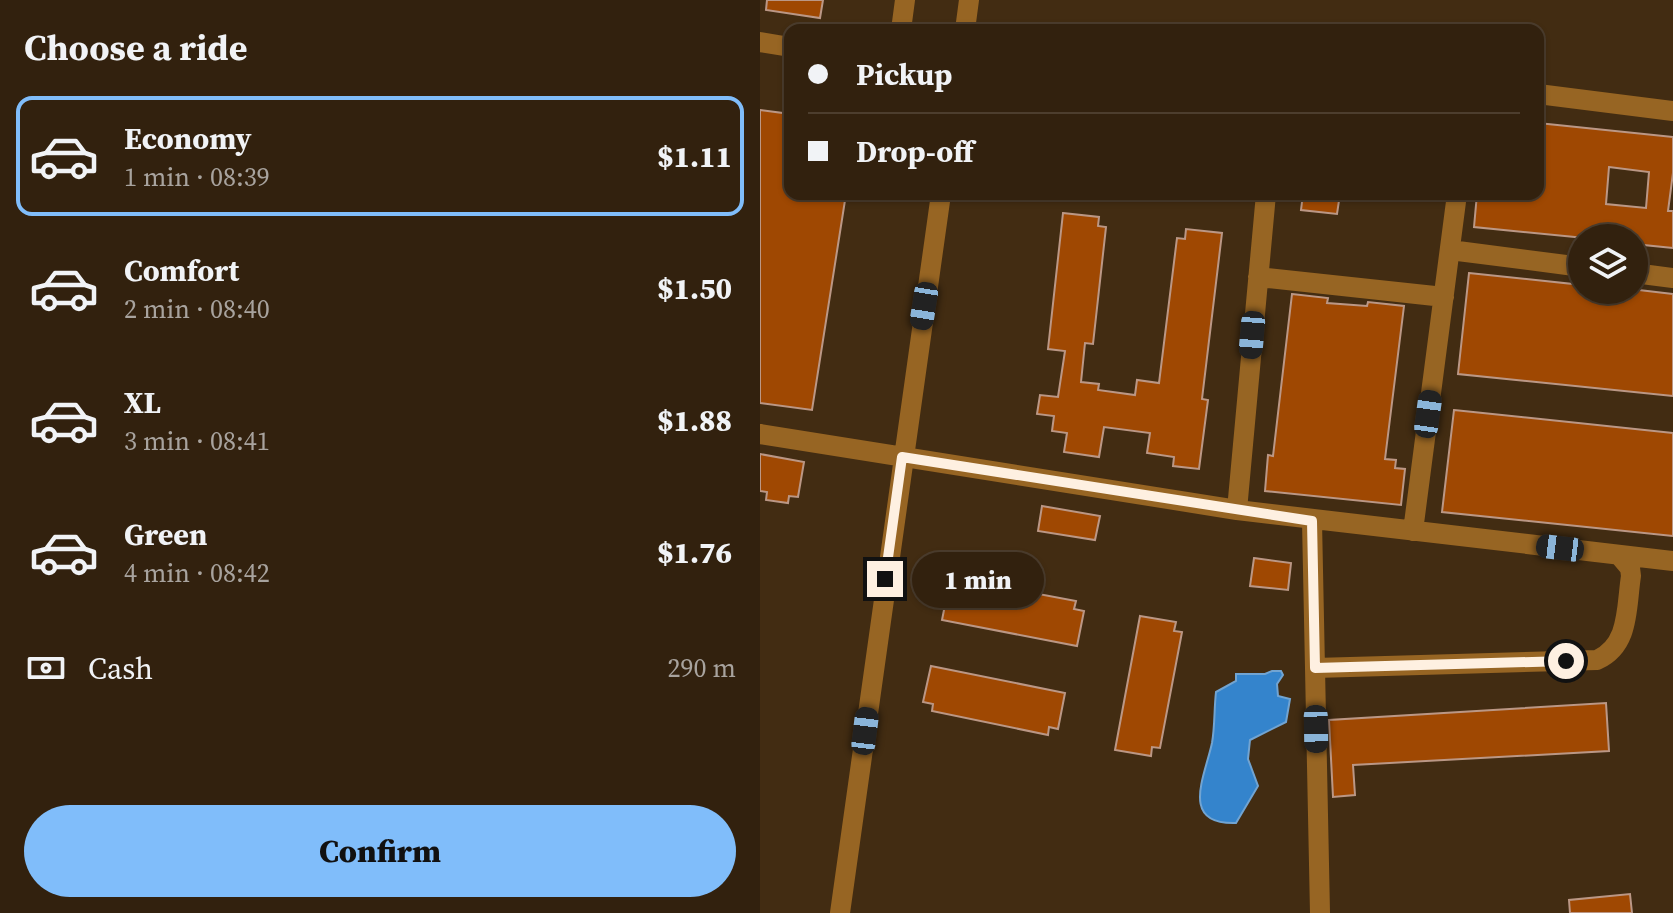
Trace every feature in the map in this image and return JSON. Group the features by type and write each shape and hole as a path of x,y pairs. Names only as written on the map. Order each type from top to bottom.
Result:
{"street":[{"path":"902,24 905,0"},
{"path":"966,24 969,0"},
{"path":"760,42 784,46"},
{"path":"1544,95 1673,111"},
{"path":"840,913 940,200"},
{"path":"1237,510 1265,200"},
{"path":"1413,531 1456,200"},
{"path":"1450,250 1568,265"},
{"path":"1648,275 1673,278"},
{"path":"1258,277 1444,297"},
{"path":"760,434 1312,521 1673,561"},
{"path":"1312,521 1320,913"},
{"path":"1315,668 1597,660 1611,654 1621,640 1631,576 1630,568 1619,555"}],"water":[{"path":"1281,671 1283,675 1277,684 1278,696 1290,699 1286,722 1250,740 1248,759 1258,786 1236,823 1218,821 1207,816 1200,796 1214,730 1216,692 1236,681 1236,674 1265,674"}],"building":[{"path":"767,0 823,0 820,18 766,10"},
{"path":"760,110 784,113 784,200 845,200 812,410 760,403"},
{"path":"1544,124 1673,137 1673,173 1668,211 1673,211 1673,248 1648,245 1648,224 1568,224 1568,236 1474,227 1476,200 1544,200","holes":["1609,167 1649,172 1646,208 1606,204"]},
{"path":"1302,200 1339,200 1337,214 1301,210"},
{"path":"1063,213 1099,217 1098,226 1106,227 1093,344 1085,343 1081,382 1099,384 1098,390 1135,395 1137,380 1159,383 1177,238 1185,239 1186,229 1222,233 1202,399 1208,400 1199,469 1173,466 1174,457 1147,453 1150,433 1104,427 1099,457 1064,452 1067,433 1052,431 1054,416 1037,414 1040,395 1058,397 1065,351 1048,349"},
{"path":"1469,273 1568,284 1568,304 1648,304 1648,291 1673,294 1673,396 1458,374"},
{"path":"1292,294 1328,298 1327,303 1367,306 1368,302 1404,306 1385,459 1396,460 1395,468 1405,469 1401,505 1265,491 1268,455 1273,456"},
{"path":"1454,410 1673,433 1673,536 1442,512"},
{"path":"760,454 804,462 798,497 789,496 788,503 766,500 767,492 760,491"},
{"path":"1042,506 1100,516 1095,540 1038,531"},
{"path":"1254,558 1291,563 1288,590 1250,586"},
{"path":"959,579 1076,601 1074,609 1084,611 1077,646 942,620 949,585 958,587"},
{"path":"1140,616 1176,622 1174,631 1182,632 1160,748 1152,747 1151,756 1115,750"},
{"path":"931,666 1065,693 1058,729 1049,727 1048,735 932,711 933,704 923,702"},
{"path":"1606,703 1609,751 1353,765 1355,795 1333,797 1329,720"},
{"path":"1630,894 1632,913 1570,913 1569,900"}],"route":[{"path":"885,579 902,457 1312,521 1315,668 1566,661"}]}
